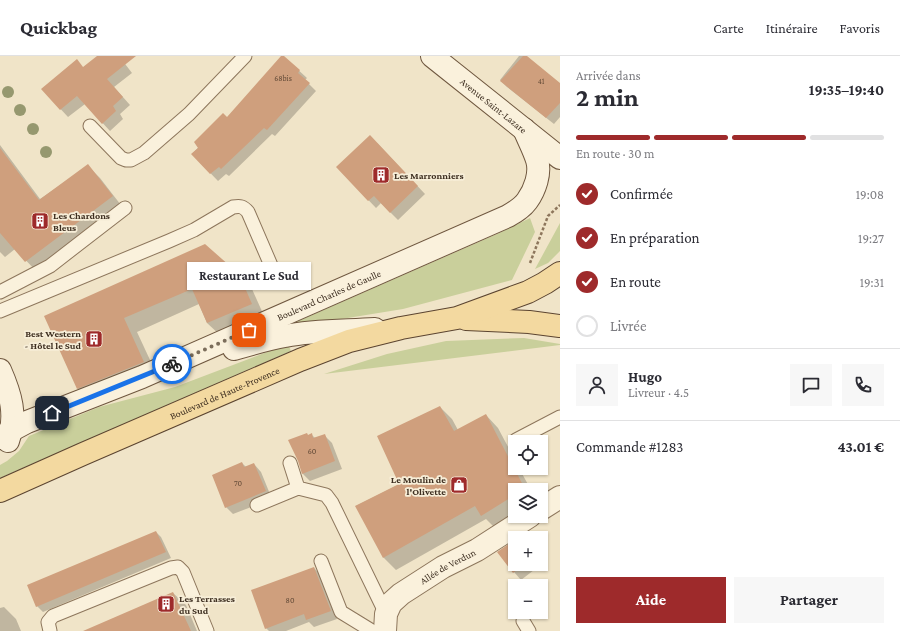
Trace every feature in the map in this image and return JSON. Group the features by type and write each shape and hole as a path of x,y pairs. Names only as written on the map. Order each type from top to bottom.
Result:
{"main road":[{"name":"Boulevard de Haute-Provence","path":"0,491 300,360 349,342 401,328 457,318 528,292 560,273"},
{"name":"Boulevard de Haute-Provence","path":"457,318 529,322 560,326"}],"street":[{"name":"Avenue Saint-Lazare","path":"432,56 559,158"},
{"name":"Boulevard Charles de Gaulle","path":"6,434 64,408 142,377 508,216 527,202 534,189 539,170 537,160 524,129"},
{"path":"142,377 261,341 286,335 401,328"},
{"path":"0,370 10,391 12,408 6,434 8,441 0,451"},
{"path":"12,408 27,410 64,408"},
{"path":"548,505 560,497"},
{"name":"Allée de Verdun","path":"386,622 391,602 401,594 443,567 477,550 519,523"}],"lane":[{"path":"90,126 121,158 126,160 136,158 144,153 189,114 245,56"},
{"path":"0,311 194,230 233,207 240,206 244,207 248,212 276,277"},
{"path":"0,292 50,266 124,208"},
{"path":"526,435 560,417"},
{"path":"290,463 298,488"},
{"path":"257,505 298,488 326,495 332,503 386,622"},
{"path":"321,561 341,612 372,631"},
{"path":"50,631 48,622 53,616 171,568 178,567 183,572 207,631"}],"path":[{"path":"529,266 548,216 560,205"}],"green space":[{"path":"530,218 535,232 512,280 403,309 280,329 497,234"},
{"path":"560,223 560,251 548,263 535,269"},
{"path":"524,338 560,345 324,374 387,354 446,341"},
{"path":"288,344 291,351 0,478 0,465 19,451 29,436 99,407 175,387"}],"building":[{"path":"97,56 136,56 107,79 123,97 113,106 116,111 102,124 77,96 60,110 41,89 77,59 83,67"},
{"path":"281,56 284,56 300,70 298,73 310,83 267,130 264,128 221,169 219,167 210,174 191,154 198,148 194,142 223,113 227,117"},
{"path":"523,56 527,56 560,83 560,103 546,118 500,81"},
{"name":"Les Marronniers","path":"370,135 418,186 390,213 374,196 368,201 336,167"},
{"name":"Les Chardons Bleus","path":"0,148 39,200 88,164 113,196 25,262 0,233"},
{"path":"205,244 239,274 252,304 207,323 192,289 124,318 144,362 77,389 44,316"},
{"name":"Le Moulin de l'Olivette","path":"440,406 454,431 486,414 508,456 508,475 518,475 522,483 508,483 508,499 481,516 475,506 383,558 355,506 399,484 377,436"},
{"path":"307,433 308,435 312,433 313,438 325,434 335,461 302,474 298,461 288,440"},
{"path":"242,462 244,467 254,463 266,491 225,508 212,475"},
{"path":"156,531 166,552 36,607 27,585"},
{"path":"508,545 508,566 497,552"},
{"path":"314,567 331,611 306,620 304,614 265,629 251,590"},
{"name":"Les Terrasses du Sud","path":"173,592 191,631 83,631"}],"way so far":[{"path":"172,364 249,330"}],"place":[{"name":"Les Marronniers","path":"381,175"},
{"name":"Les Chardons Bleus","path":"40,221"},
{"name":"Restaurant Le Sud","path":"249,330"},
{"name":"Best Western - Hôtel le Sud","path":"94,339"},
{"name":"Le Moulin de l'Olivette","path":"459,485"},
{"name":"Les Terrasses du Sud","path":"166,604"}],"route":[{"path":"52,413 172,364"}]}
